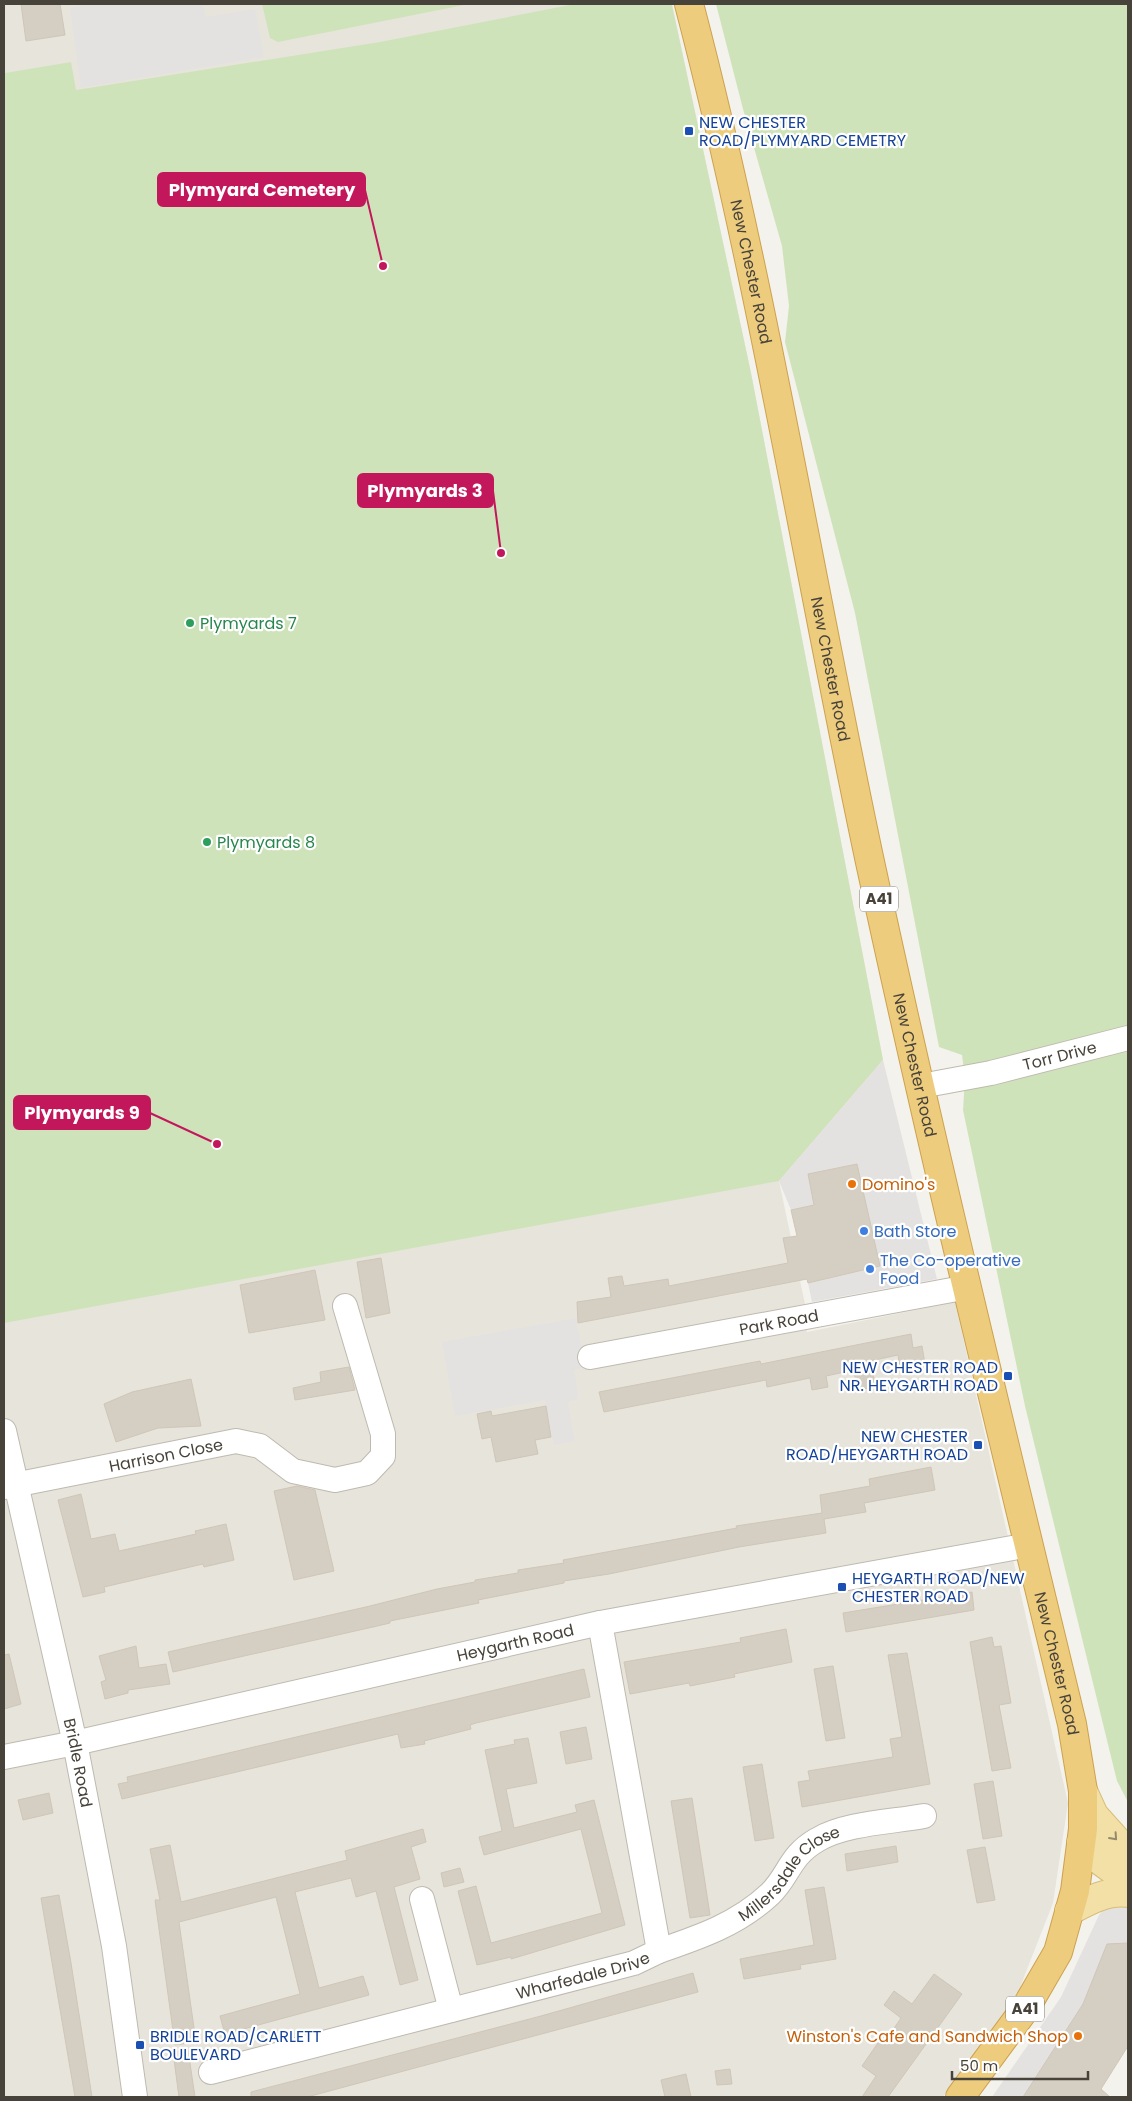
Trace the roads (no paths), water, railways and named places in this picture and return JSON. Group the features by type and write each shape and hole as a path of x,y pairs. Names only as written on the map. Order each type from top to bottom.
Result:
{"highway":[{"name":"New Chester Road","path":"689,4 710,83 748,254 871,864 921,1086 1072,1724 1084,1791 1081,1843 1075,1891 1058,1952 1025,2009 960,2097"}],"main road":[{"path":"1084,1791 1094,1815 1128,1853"},
{"path":"1081,1843 1095,1857 1128,1882"},
{"path":"1069,1911 1092,1898 1111,1893 1128,1893"}],"street":[{"name":"Torr Drive","path":"921,1086 991,1073 1128,1038"},
{"name":"Park Road","path":"590,1357 968,1287"},
{"name":"Harrison Close","path":"10,1486 236,1440 260,1446 293,1471 335,1480 367,1473 383,1456 383,1434 345,1306"},
{"name":"Bridle Road","path":"4,1431 10,1486 75,1743 114,1946 135,2097"},
{"name":"Heygarth Road","path":"4,1757 75,1743 600,1623 1029,1545"},
{"name":"Wharfedale Drive","path":"211,2072 634,1963 659,1951 600,1623"},
{"name":"Millersdale Close","path":"659,1951 700,1937 734,1922 771,1893 795,1857 816,1840 833,1832 924,1816"},
{"path":"422,1899 451,2010"}],"place":[{"name":"NEW CHESTER ROAD/PLYMYARD CEMETRY","path":"689,131"},
{"name":"Plymyard Cemetery","path":"383,266"},
{"name":"Plymyards 3","path":"501,553"},
{"name":"Plymyards 7","path":"190,623"},
{"name":"Plymyards 8","path":"207,842"},
{"name":"Plymyards 9","path":"217,1144"},
{"name":"Domino's","path":"852,1184"},
{"name":"Bath Store","path":"864,1231"},
{"name":"The Co-operative Food","path":"870,1269"},
{"name":"NEW CHESTER ROAD NR. HEYGARTH ROAD","path":"1008,1376"},
{"name":"NEW CHESTER ROAD/HEYGARTH ROAD","path":"978,1445"},
{"name":"HEYGARTH ROAD/NEW CHESTER ROAD","path":"842,1587"},
{"name":"Winston's Cafe and Sandwich Shop","path":"1078,2036"},
{"name":"BRIDLE ROAD/CARLETT BOULEVARD","path":"140,2045"}]}
